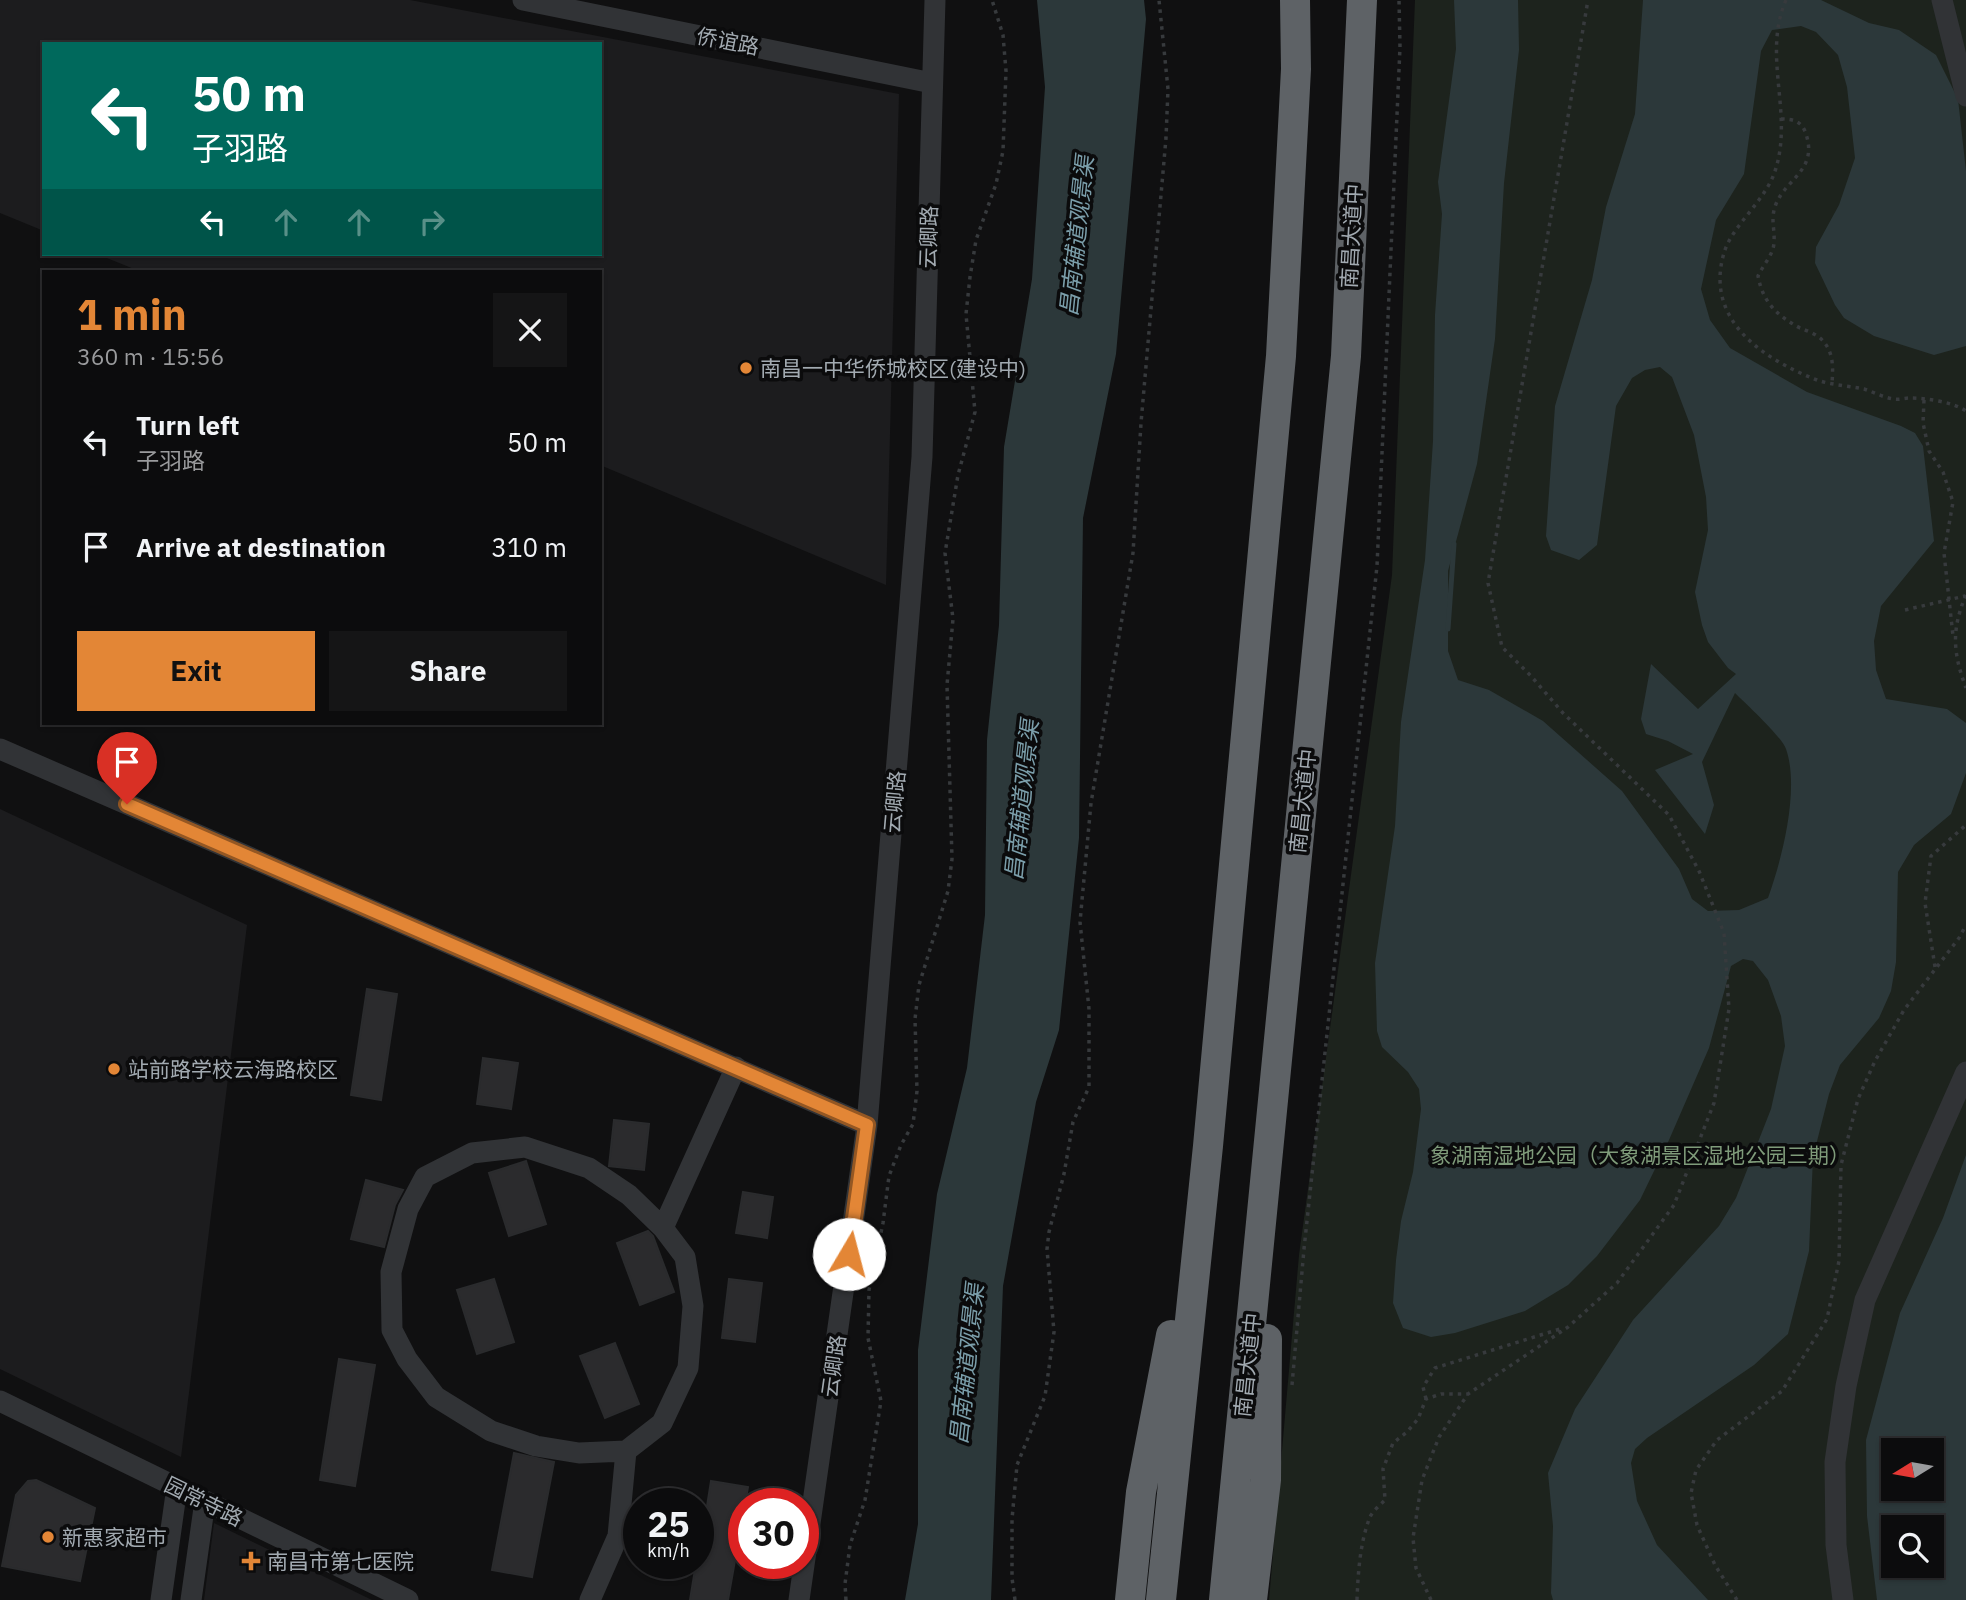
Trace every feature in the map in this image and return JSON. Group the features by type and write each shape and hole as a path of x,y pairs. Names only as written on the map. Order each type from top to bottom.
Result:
{"highway":[{"path":"1161,1600 1208,1146 1281,356 1296,69 1295,0"},
{"name":"南昌大道中","path":"1224,1600 1346,356 1362,0"},
{"path":"1130,1600 1141,1492 1208,1146"},
{"path":"1252,1600 1266,1480 1266,1167"}],"street":[{"name":"侨谊路","path":"523,0 932,83"},
{"name":"云卿路","path":"799,1600 867,1125 922,457 935,0"},
{"path":"1942,0 1966,96"},
{"path":"0,749 867,1125"},
{"path":"663,1228 736,1067"},
{"path":"1843,1600 1836,1545 1835,1462 1846,1386 1865,1300 1966,1072"},
{"path":"525,1147 589,1168 629,1195 663,1228 685,1258 693,1306 688,1368 662,1423 626,1451 579,1453 536,1446 491,1431 436,1398 407,1359 393,1330 391,1272 408,1209 425,1177 472,1153 525,1147"},
{"name":"园常寺路","path":"0,1401 408,1600"},
{"path":"590,1600 618,1536 626,1451"},
{"path":"161,1600 177,1488"},
{"path":"191,1600 205,1501"}],"path":[{"path":"846,1600 845,1584 850,1545 865,1500 881,1401 868,1338 869,1290 883,1223 889,1176 913,1124 917,1091 915,1019 919,985 948,891 952,859 947,685 953,619 945,553 958,475 975,412 966,314 970,277 976,240 996,184 1003,151 1006,71 1003,35 992,0"},
{"path":"1015,1600 1012,1578 1012,1519 1017,1465 1045,1396 1054,1332 1047,1249 1049,1231 1064,1174 1073,1122 1089,1087 1089,1009 1080,922 1091,803 1133,553 1141,423 1166,138 1168,89 1159,0"},
{"path":"1291,1398 1304,1249 1377,566 1400,47 1399,0"},
{"path":"1431,1600 1416,1568 1413,1538 1422,1480 1439,1437 1468,1394 1568,1327 1617,1283 1674,1205 1714,1103 1729,1009 1724,933 1699,871 1669,815 1563,713 1502,647 1488,583 1588,0"},
{"path":"1786,0 1775,54 1781,119 1776,168 1764,194 1724,251 1719,281 1726,309 1748,341 1772,358 1819,381 1867,390 1893,400 1924,400 1959,406 1966,411"},
{"path":"1781,119 1793,119 1804,126 1810,143 1801,174 1781,194 1774,207 1774,242 1771,255 1758,276 1761,293 1769,305 1787,321 1823,340 1830,352 1832,383"},
{"path":"1924,400 1923,423 1929,451 1943,472 1953,502 1944,553 1953,636 1966,688"},
{"path":"1905,610 1966,596"},
{"path":"1953,636 1966,596"},
{"path":"1935,969 1926,902 1931,856 1966,825"},
{"path":"1737,1600 1715,1565 1697,1525 1691,1493 1696,1470 1717,1440 1782,1391 1827,1319 1839,1261 1841,1165 1858,1099 1875,1061 1904,1010 1966,925"},
{"path":"1357,1600 1358,1576 1371,1515 1385,1500 1383,1469 1393,1443 1418,1419 1426,1399 1423,1387 1435,1368 1568,1327"},
{"path":"1426,1399 1441,1394 1468,1394"}],"shaded area":[{"name":"南昌一中华侨城校区(建设中)","path":"0,0 410,0 899,94 886,585 602,466 602,270 137,270 102,256 602,256 602,42 42,42 42,230 0,213"},
{"name":"站前路学校云海路校区","path":"0,809 247,925 181,1457 0,1369"},
{"name":"南昌市第七医院","path":"214,1523 372,1600 204,1600"}],"green space":[{"name":"象湖南湿地公园（大象湖景区湿地公园三期）","path":"1415,0 1966,0 1966,1225 1874,1449 1881,1537 1881,1578 1884,1578 1886,1600 1269,1600 1299,1255 1392,575"}],"water":[{"name":"昌南辅道观景渠","path":"1037,0 1144,0 1146,19 1116,354 1083,518 1079,838 1059,1030 1036,1102 1003,1286 991,1600 905,1600 918,1524 918,1350 937,1194 967,1068 985,915 987,740 999,625 1004,447 1032,279 1045,87"},
{"path":"1454,0 1518,0 1519,50 1504,183 1495,339 1477,464 1448,571 1448,651 1458,680 1489,690 1543,721 1622,791 1679,869 1692,899 1708,911 1739,910 1768,898 1788,824 1790,765 1783,744 1735,693 1702,762 1714,805 1705,834 1655,770 1693,754 1668,741 1646,734 1641,719 1651,664 1698,709 1736,674 1708,642 1702,625 1695,592 1708,530 1706,497 1694,435 1672,377 1660,367 1645,370 1632,378 1616,406 1597,545 1579,560 1551,550 1546,536 1555,406 1592,280 1606,207 1635,114 1643,0 1821,0 1869,23 1899,30 1936,55 1958,99 1966,171 1966,346 1934,355 1874,336 1844,318 1835,305 1815,263 1816,247 1839,205 1855,158 1847,87 1838,55 1816,32 1801,26 1772,30 1761,51 1744,174 1716,220 1701,289 1710,320 1730,348 1807,392 1915,433 1923,446 1934,541 1881,606 1874,641 1876,670 1886,699 1947,709 1966,723 1966,773 1951,814 1914,845 1898,872 1896,962 1891,991 1879,1018 1840,1065 1829,1094 1813,1157 1809,1251 1788,1334 1754,1365 1635,1449 1631,1463 1637,1501 1657,1545 1708,1600 1553,1600 1553,1526 1548,1473 1575,1409 1633,1320 1719,1226 1736,1198 1771,1109 1785,1046 1781,1016 1768,980 1753,961 1743,959 1731,966 1709,1048 1640,1200 1597,1256 1568,1285 1525,1311 1455,1333 1431,1337 1403,1328 1393,1303 1401,1221 1413,1172 1421,1109 1419,1089 1408,1072 1382,1047 1377,1031 1375,963 1395,826 1401,722 1425,560 1433,441 1435,315 1442,214 1438,182 1456,49"},
{"path":"1966,1155 1966,1600 1877,1600 1867,1516 1866,1440 1900,1313 1943,1218"}],"building":[{"path":"367,989 397,994 381,1100 351,1095"},
{"path":"483,1058 518,1063 511,1109 477,1104"},
{"path":"614,1120 649,1124 644,1170 609,1166"},
{"path":"526,1161 546,1224 509,1236 489,1173"},
{"path":"366,1180 403,1190 395,1205 384,1247 351,1239"},
{"path":"743,1192 773,1197 767,1238 736,1233"},
{"path":"648,1231 653,1236 674,1292 640,1305 617,1243"},
{"path":"494,1279 514,1342 477,1354 457,1290"},
{"path":"729,1279 762,1283 755,1342 722,1338"},
{"path":"615,1343 639,1404 605,1418 580,1356"},
{"path":"339,1359 375,1365 355,1486 320,1480"},
{"path":"514,1453 554,1462 532,1577 492,1570"},
{"name":"新惠家超市","path":"36,1480 95,1508 80,1581 2,1566 16,1495 28,1481"},
{"path":"711,1481 748,1487 728,1488 728,1579 732,1579 728,1600 690,1600 693,1579 714,1579 714,1488 710,1488"}],"waterway":[{"path":"1448,629 1454,544"}],"place":[{"name":"南昌一中华侨城校区(建设中)","path":"746,368"},
{"name":"站前路学校云海路校区","path":"114,1069"},
{"name":"新惠家超市","path":"48,1537"},
{"name":"南昌市第七医院","path":"251,1561"}],"route":[{"path":"127,804 867,1125 849,1254"}]}
